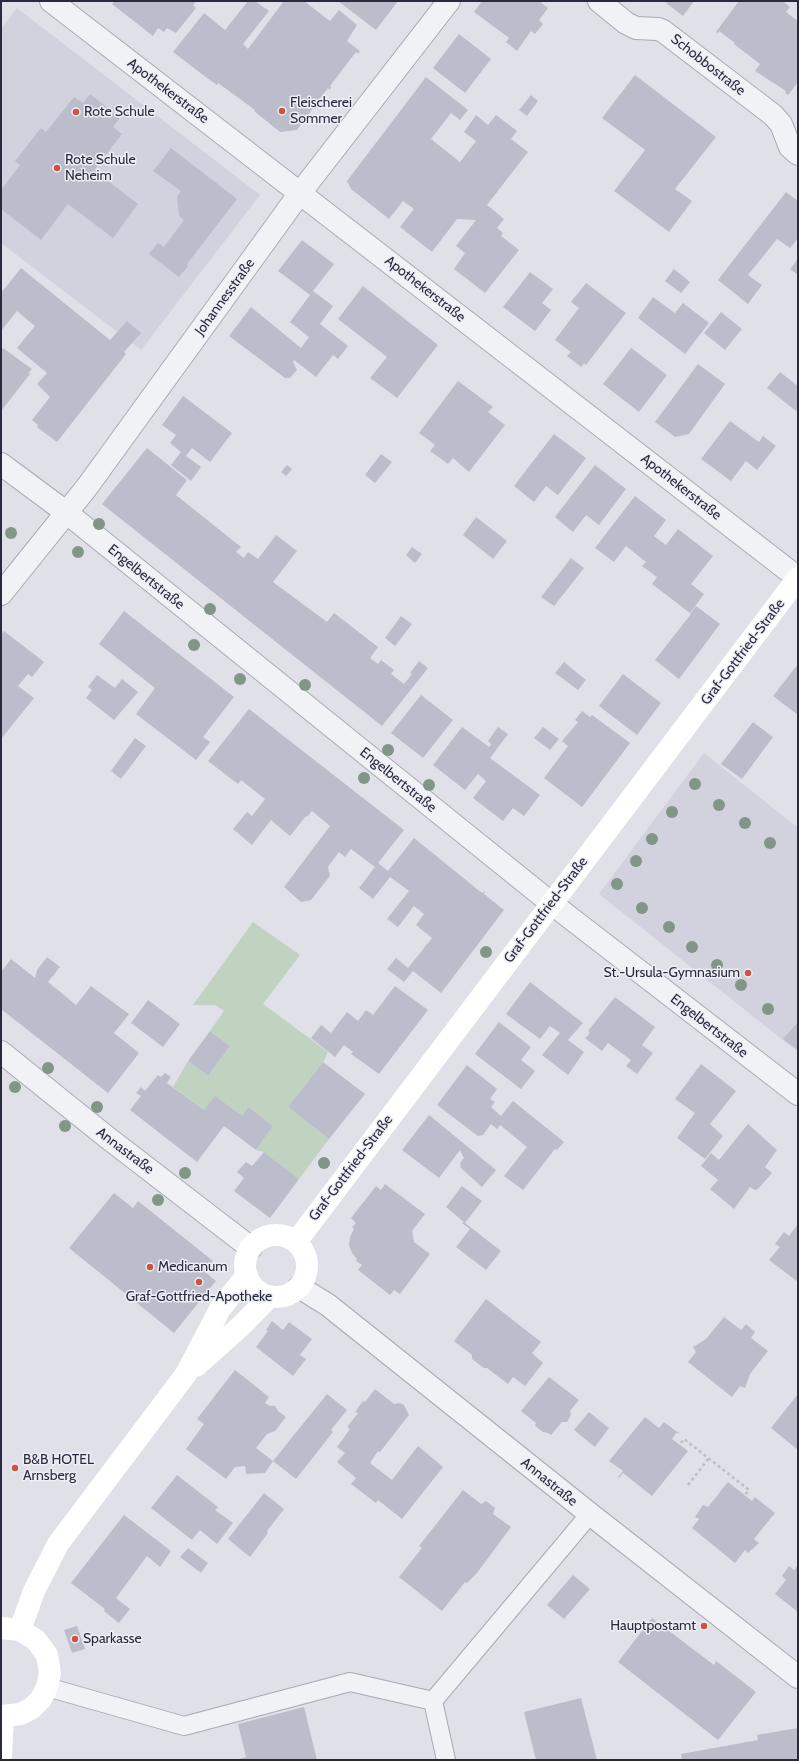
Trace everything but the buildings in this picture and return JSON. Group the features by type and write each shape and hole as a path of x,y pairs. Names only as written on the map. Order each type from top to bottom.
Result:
{"street":[{"name":"Apothekerstraße","path":"51,1 798,578"},
{"name":"Johannesstraße","path":"1,594 67,513 300,193 449,1"},
{"name":"Schobbostraße","path":"599,1 626,23 636,28 658,29 664,31 774,115 781,124 790,147 798,154"},
{"name":"Engelbertstraße","path":"1,464 67,513 551,903 798,1094"},
{"name":"Graf-Gottfried-Straße","path":"296,1242 798,578"},
{"name":"Annastraße","path":"1,1052 108,1138 251,1248"},
{"path":"277,1235 287,1237 296,1242 304,1252 307,1264 306,1276 299,1287 286,1296 270,1296 255,1289 247,1275 246,1262 251,1248 258,1240 267,1236 277,1235"},
{"path":"1,1758 2,1716 21,1714 32,1708 41,1699 47,1687 50,1673 47,1655 36,1640 11,1629 34,1591 58,1544 186,1374 220,1309 247,1275"},
{"name":"Annastraße","path":"299,1287 328,1305 590,1514 798,1677"},
{"path":"186,1374 243,1324 270,1296"}],"lane":[{"path":"433,1701 590,1514"},
{"path":"47,1687 184,1726 350,1682 433,1701"},
{"path":"433,1701 446,1760"}],"path":[{"path":"681,1443 684,1439 749,1490 745,1495"},
{"path":"688,1486 709,1458"}],"shaded area":[{"name":"Rote Schule","path":"17,8 260,195 141,350 1,243 1,29"},
{"name":"St.-Ursula-Gymnasium","path":"704,753 798,828 798,1052 599,894"}],"green space":[{"path":"253,922 300,955 263,1004 328,1052 323,1062 288,1107 329,1139 299,1179 264,1152 256,1150 273,1126 248,1108 242,1116 204,1110 173,1087 188,1061 208,1076 230,1046 210,1031 224,1011 215,1005 193,1005"}],"place":[{"name":"Fleischerei Sommer","path":"282,111"},
{"name":"Rote Schule","path":"76,112"},
{"name":"Rote Schule Neheim","path":"57,168"},
{"name":"St.-Ursula-Gymnasium","path":"748,973"},
{"name":"Medicanum","path":"150,1267"},
{"name":"Graf-Gottfried-Apotheke","path":"199,1282"},
{"name":"B&B HOTEL Arnsberg","path":"15,1468"},
{"name":"Hauptpostamt","path":"704,1626"},
{"name":"Sparkasse","path":"75,1639"}]}
